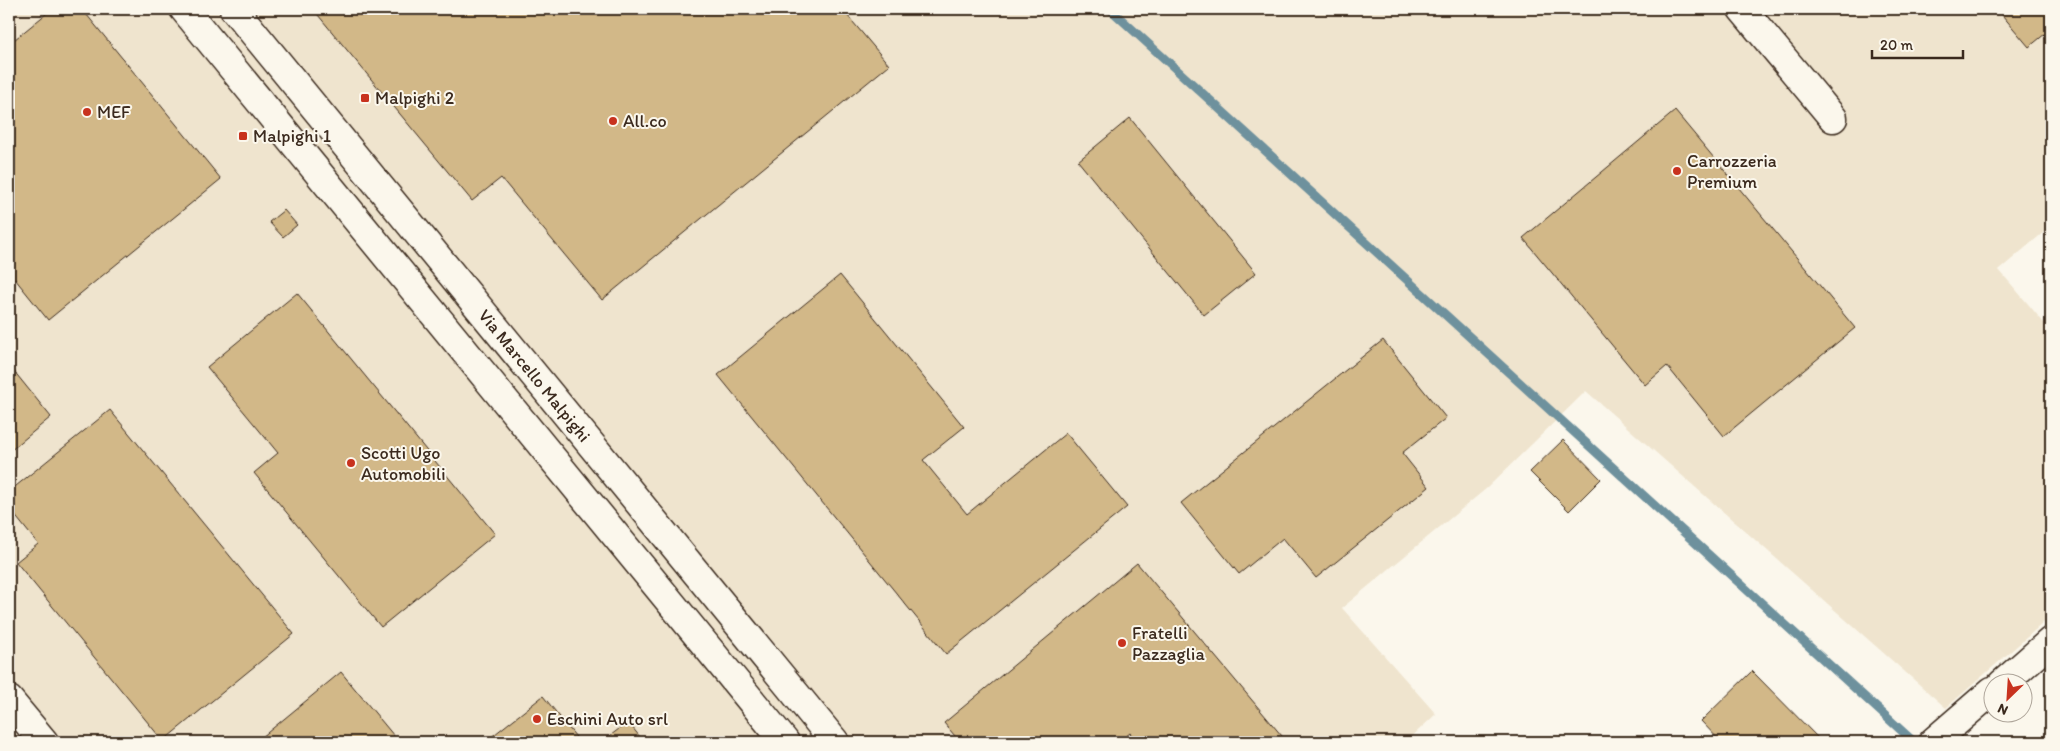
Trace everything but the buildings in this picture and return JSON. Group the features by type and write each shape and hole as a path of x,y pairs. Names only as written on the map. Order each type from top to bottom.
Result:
{"street":[{"path":"184,9 785,742"},
{"name":"Via Marcello Malpighi","path":"234,9 835,742"},
{"path":"1742,9 1832,118"},
{"path":"2013,674 2051,641"},
{"path":"9,700 44,742"},
{"path":"1937,739 1982,700"}],"shaded area":[{"path":"9,9 2051,9 2051,226 1999,270 2051,331 2051,616 1985,674 1982,674 1982,676 1946,708 1586,391 1487,488 1342,608 1436,714 1406,742 9,742"}],"waterway":[{"path":"1110,9 1914,742"}],"place":[{"name":"Malpighi 2","path":"365,98"},
{"name":"MEF","path":"87,112"},
{"name":"All.co","path":"613,121"},
{"name":"Malpighi 1","path":"243,136"},
{"name":"Carrozzeria Premium","path":"1677,171"},
{"name":"Scotti Ugo Automobili","path":"351,463"},
{"name":"Fratelli Pazzaglia","path":"1122,643"},
{"name":"Eschini Auto srl","path":"537,719"}]}
